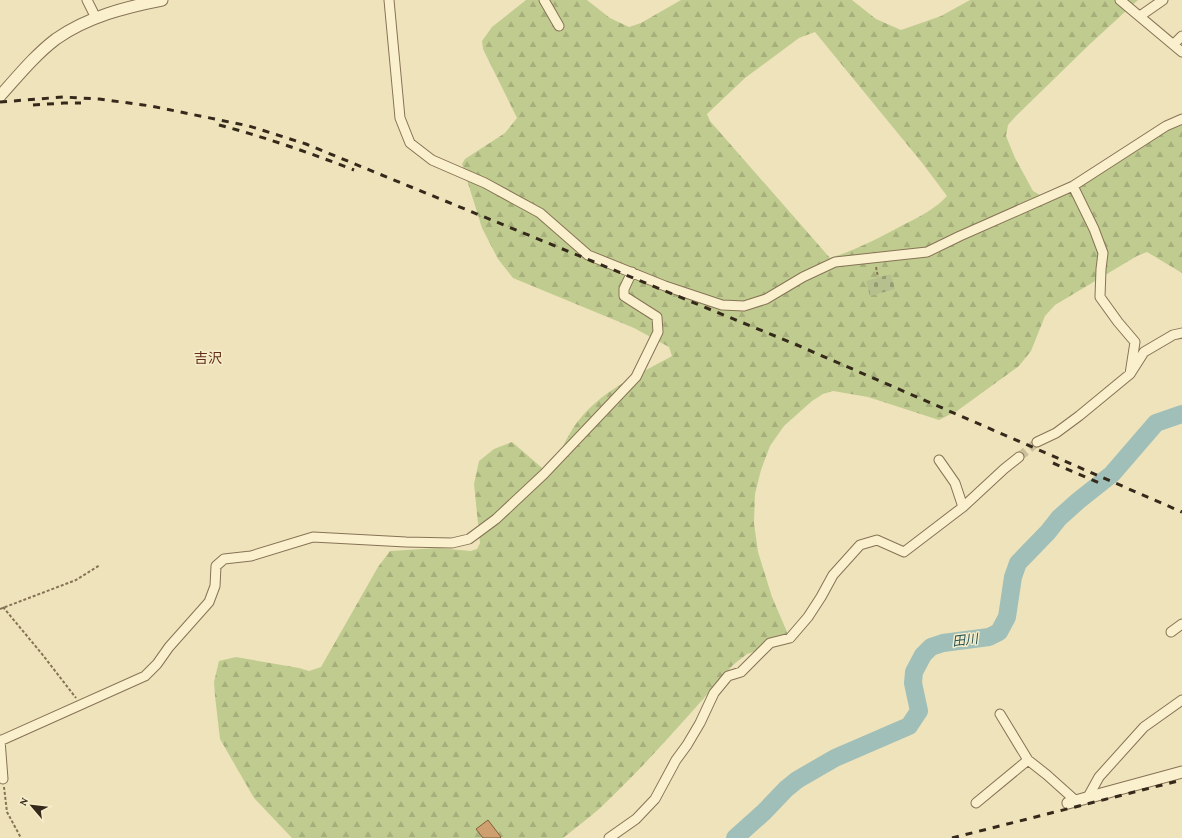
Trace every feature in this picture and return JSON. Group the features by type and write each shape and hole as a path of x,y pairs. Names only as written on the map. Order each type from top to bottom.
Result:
{"street":[{"path":"86,0 96,18"},
{"path":"1,94 40,52 75,27 96,18 139,4 162,0"},
{"path":"389,0 400,118 410,143 432,160 486,182 540,213 588,254 665,286 722,305 744,306 766,299 803,277 835,262 927,252 1073,186 1166,126 1182,119"},
{"path":"544,0 559,26"},
{"path":"1120,0 1182,52"},
{"path":"1140,16 1163,0"},
{"path":"1174,44 1182,36"},
{"path":"1073,186 1094,229 1103,253 1100,269 1100,297 1135,342 1130,374"},
{"path":"3,779 0,740 145,676 157,664 169,647 208,602 215,586 216,566 224,559 251,556 313,537 452,543 469,539 496,519 544,474 636,377 658,332 657,317 624,296 624,290 632,272"},
{"path":"1038,442 1056,433 1079,416 1130,374 1144,352 1173,335 1182,333"},
{"path":"609,838 636,819 655,799 676,760 687,746 700,723 714,693 728,676 741,672 770,643 790,638 808,617 833,575 860,545 877,540 904,552 963,507 1019,457"},
{"path":"939,460 955,483 963,507"},
{"path":"1171,632 1182,624"},
{"path":"1088,797 1099,777 1144,727 1181,703"},
{"path":"1000,714 1028,760 1048,775 1072,802 1182,772"},
{"path":"976,803 1028,760"}],"path":[{"path":"0,608 76,580 100,565"},
{"path":"3,607 81,704"},
{"path":"3,779 7,812 21,838"}],"green space":[{"path":"526,0 587,0 610,18 629,27 641,23 681,0 852,0 876,19 901,30 941,16 970,0 1138,0 1016,116 1008,125 1006,136 1015,158 1033,191 1042,196 1068,186 1168,127 1182,123 1182,273 1147,252 1137,256 1055,305 1045,316 1031,351 1019,366 957,411 939,420 868,397 833,391 823,394 812,401 784,426 770,446 761,470 755,494 754,523 758,552 772,597 787,632 787,641 747,654 733,665 634,774 599,809 563,838 292,838 254,798 220,739 214,682 219,661 236,657 309,671 321,667 378,567 390,551 438,548 471,551 477,549 480,543 474,484 479,461 494,449 512,442 548,473 553,471 567,439 578,421 589,409 614,388 672,356 669,347 634,328 513,278 498,259 482,228 462,164 465,159 505,133 517,118 483,49 482,41 492,27","holes":["815,32 923,164 947,196 932,209 915,219 867,243 830,258 710,121 707,114 745,78 799,38"]},
{"path":"891,274 895,289 870,296 866,281"}],"building":[{"path":"488,820 501,837 500,838 483,838 476,829"}],"waterway":[{"name":"田川","path":"735,838 797,780 835,758 909,726 919,711 913,683 914,672 923,655 931,647 943,643 989,637 999,632 1007,617 1013,577 1018,563 1048,532 1059,518 1112,474 1156,423 1182,414"}],"tunnel":[{"path":"1019,457 1037,442"}],"railway":[{"path":"0,102 63,97 99,99 151,106 249,126 306,144 797,345 1182,512"},
{"path":"33,105 81,103"},
{"path":"219,125 321,157 354,170"},
{"path":"1053,463 1104,485"},
{"path":"952,838 1182,780"}],"district":[{"name":"吉沢","path":"208,358"}]}
